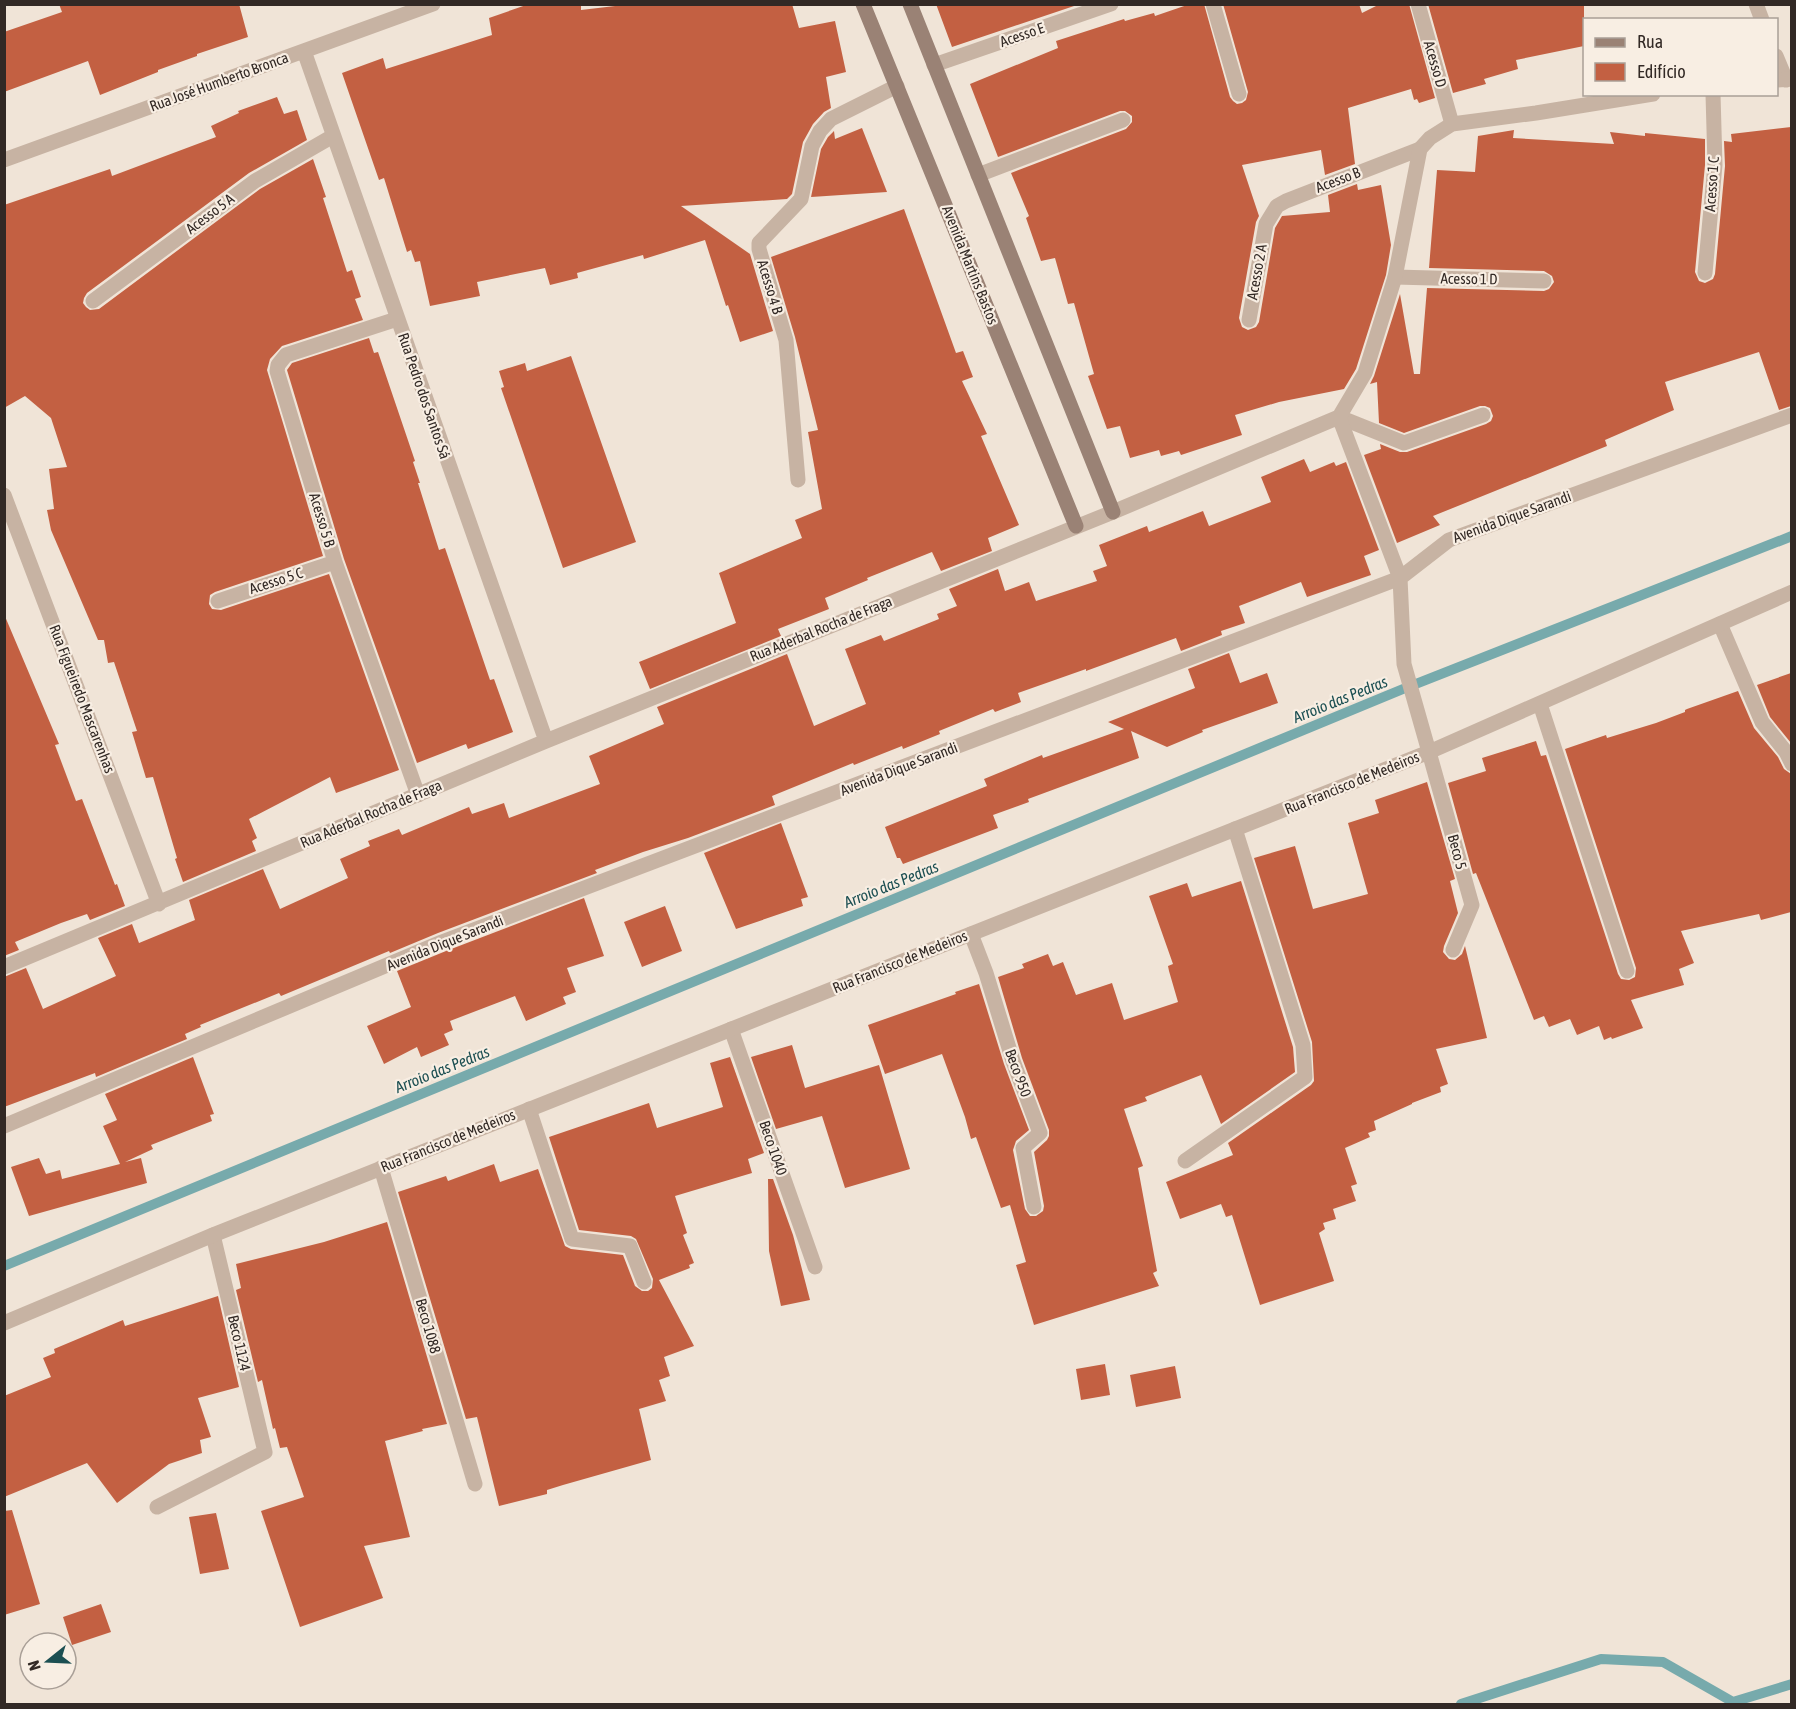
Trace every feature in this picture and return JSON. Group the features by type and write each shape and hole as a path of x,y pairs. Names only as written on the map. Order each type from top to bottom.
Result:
{"street":[{"name":"Rua José Humberto Bronca","path":"4,160 433,4"},
{"name":"Avenida Martins Bastos","path":"863,4 1076,526"},
{"path":"910,4 1113,512"},
{"name":"Acesso E","path":"934,65 1111,4"},
{"path":"1213,4 1239,94"},
{"name":"Acesso D","path":"1419,4 1452,124"},
{"name":"Rua Pedro dos Santos Sá","path":"304,51 546,741"},
{"path":"1778,61 1785,80"},
{"name":"Acesso 4 B","path":"798,480 786,340 759,243 801,199 812,146 820,131 831,119 897,86"},
{"path":"1483,415 1404,443 1339,417 1365,373 1395,277 1420,149 1430,138 1452,124 1641,96"},
{"name":"Acesso 1 C","path":"1705,273 1714,165 1713,96"},
{"path":"978,176 1123,120"},
{"name":"Acesso 5 A","path":"93,301 255,181 333,136"},
{"name":"Acesso B","path":"1266,224 1277,206 1286,201 1420,149"},
{"name":"Acesso 2 A","path":"1249,320 1266,224"},
{"name":"Acesso 1 D","path":"1395,277 1544,280"},
{"name":"Acesso 5 B","path":"398,319 286,355 278,365 278,377 335,561 418,795"},
{"name":"Avenida Dique Sarandi","path":"4,1126 442,942 1400,578 1449,540 1791,416"},
{"name":"Rua Aderbal Rocha de Fraga","path":"4,967 546,741 1113,512 1339,417"},
{"name":"Beco 5","path":"1339,417 1400,578 1404,664 1472,905 1453,950"},
{"name":"Rua Figueiredo Mascarenhas","path":"4,495 159,904"},
{"name":"Acesso 5 C","path":"218,601 335,561"},
{"name":"Rua Francisco de Medeiros","path":"4,1323 213,1234 1429,752 1791,592"},
{"path":"1720,624 1762,722 1786,752 1791,764"},
{"path":"1540,704 1627,971"},
{"path":"1185,1161 1305,1077 1303,1046 1236,829"},
{"name":"Beco 950","path":"971,934 986,973 1013,1061 1040,1132 1023,1148 1034,1207"},
{"name":"Beco 1040","path":"731,1029 815,1266"},
{"path":"529,1109 572,1239 630,1246 644,1282"},
{"name":"Beco 1088","path":"381,1168 475,1484"},
{"name":"Beco 1124","path":"157,1507 265,1452 213,1234"}],"building":[{"path":"59,4 239,4 248,37 197,54 197,56 100,95 88,61 4,92 4,32 62,12"},
{"path":"529,4 581,4 581,10 632,4 792,4 799,28 835,21 846,72 826,77 831,108 813,124 803,142 792,194 787,199 681,206 750,254 773,331 740,342 705,240 644,259 643,255 577,273 578,278 550,285 545,268 477,282 480,296 430,306 420,261 415,262 411,250 407,252 384,178 379,180 342,73 383,58 386,69 492,35 489,18"},
{"path":"936,4 1080,4 952,47"},
{"path":"1190,4 1204,4 1230,97 1237,104 1246,100 1248,92 1223,4 1359,4 1362,13 1380,4 1409,4 1435,98 1419,103 1417,99 1414,100 1411,89 1348,108 1355,164 1325,175 1321,150 1242,165 1259,216 1239,318 1242,327 1248,330 1256,327 1259,322 1275,228 1282,216 1330,212 1328,195 1357,184 1358,190 1381,185 1391,245 1386,275 1356,369 1344,389 1279,402 1235,415 1242,435 1181,455 1179,451 1161,456 1159,450 1130,458 1120,426 1107,429 1088,376 1094,374 1074,303 1068,304 1055,258 1041,261 1026,218 1029,216 1011,173 1126,129 1132,122 1132,116 1125,111 1120,111 998,157 970,84 1058,48 1056,41 1124,19 1125,21 1154,13 1155,16"},
{"path":"1428,4 1584,4 1583,46 1516,60 1518,69 1484,79 1486,84 1453,93"},
{"path":"277,97 284,114 297,110 307,140 249,173 87,293 83,303 90,310 99,309 260,189 313,159 347,272 352,270 361,297 355,299 363,320 282,346 270,359 267,370 323,556 215,592 210,595 209,604 212,609 221,610 329,574 399,770 336,793 330,777 249,819 257,838 252,841 256,851 183,882 153,777 146,778 132,732 137,731 114,662 108,663 104,640 98,640 51,530 47,510 54,509 49,469 67,467 51,418 25,396 4,408 4,205 110,169 112,176 216,137 211,126 239,113 238,111"},
{"path":"1791,127 1791,406 1779,410 1759,352 1665,382 1674,410 1605,440 1607,446 1433,516 1440,525 1397,543 1364,455 1381,449 1380,444 1400,452 1407,452 1486,424 1493,416 1490,408 1480,406 1404,433 1379,423 1377,382 1370,384 1400,294 1414,374 1420,374 1427,288 1544,291 1549,289 1554,282 1552,276 1544,271 1429,268 1437,170 1475,172 1478,136 1514,130 1513,138 1614,144 1610,132 1705,139 1705,165 1695,272 1699,281 1705,283 1713,279 1715,274 1725,166 1724,141 1732,142 1731,134"},
{"path":"862,128 887,192 811,197 821,149 828,137 834,131 835,139"},
{"path":"904,209 956,353 963,351 973,377 962,381 987,434 981,436 1019,525 988,538 992,551 941,571 932,552 867,578 868,580 825,598 829,609 778,629 781,636 650,689 639,662 736,623 719,573 802,538 795,520 822,509 808,432 818,430 795,337 771,257"},
{"path":"369,338 374,353 378,352 415,461 413,462 420,483 418,483 439,550 445,548 490,680 494,679 513,732 468,749 466,744 417,763 344,559 287,370 292,363"},
{"path":"571,356 636,542 563,568 501,388 504,387 499,371 525,363 527,371"},
{"path":"1304,459 1310,472 1334,462 1336,466 1346,462 1379,550 1364,556 1371,575 1307,597 1301,582 1239,606 1245,623 1221,631 1222,635 1181,651 1176,638 1018,693 1021,702 995,712 993,709 939,731 940,734 903,749 902,746 854,765 853,763 772,796 775,805 595,870 597,873 390,953 389,951 281,996 279,993 200,1025 201,1027 185,1034 187,1039 96,1077 95,1073 4,1107 4,977 26,968 43,1009 116,976 98,938 132,924 139,943 195,920 189,900 263,869 280,909 348,878 340,859 370,846 368,841 399,829 402,835 469,807 472,814 504,803 509,818 600,784 589,756 664,724 657,707 787,654 814,726 866,704 845,649 881,635 884,641 939,619 937,614 957,606 949,589 998,569 1005,591 1029,582 1036,601 1097,581 1093,571 1107,566 1099,545 1147,526 1149,532 1203,511 1209,526 1271,502 1261,477"},
{"path":"4,614 59,744 55,745 76,801 82,799 125,906 90,920 87,914 15,942 19,950 4,956"},
{"path":"1229,653 1240,683 1267,673 1278,703 1202,730 1203,732 1167,747 1131,731 1139,758 1028,799 1029,802 993,815 998,828 903,864 900,858 897,858 885,827 987,786 984,779 1042,755 1043,758 1124,729 1108,722 1195,688 1188,669"},
{"path":"1791,673 1791,743 1770,717 1757,685"},
{"path":"1738,691 1754,728 1778,757 1784,769 1791,774 1791,912 1761,920 1759,914 1681,931 1694,963 1679,969 1684,985 1631,1000 1643,1028 1604,1040 1599,1026 1577,1035 1570,1019 1549,1027 1544,1016 1534,1020 1476,873 1473,874 1448,783 1486,771 1482,758 1536,741 1541,756 1546,755 1618,974 1621,979 1629,980 1635,977 1636,968 1565,749 1606,735 1607,738 1656,723"},
{"path":"1427,782 1455,879 1450,881 1458,913 1443,952 1449,959 1455,960 1462,954 1465,946 1487,1038 1436,1049 1448,1084 1440,1087 1441,1092 1374,1121 1376,1130 1368,1133 1370,1137 1345,1148 1357,1184 1351,1186 1356,1201 1333,1209 1336,1219 1323,1223 1325,1229 1319,1233 1334,1281 1260,1305 1232,1215 1226,1217 1221,1204 1180,1219 1166,1182 1233,1155 1228,1143 1314,1081 1312,1042 1254,858 1295,846 1313,909 1368,894 1348,823 1379,813 1375,800"},
{"path":"781,823 808,897 801,899 803,906 736,929 704,853"},
{"path":"1241,881 1293,1047 1295,1072 1221,1124 1201,1075 1145,1097 1147,1101 1124,1109 1143,1166 1138,1168 1157,1271 1153,1273 1159,1286 1034,1325 1016,1265 1026,1262 1010,1205 1001,1208 976,1137 971,1139 942,1054 885,1074 868,1025 979,984 1004,1064 1029,1130 1016,1141 1013,1150 1025,1209 1030,1216 1036,1216 1043,1211 1044,1206 1034,1152 1047,1140 1049,1130 1022,1058 998,977 1024,968 1022,964 1048,954 1053,966 1063,962 1076,995 1112,983 1124,1020 1178,1002 1168,966 1173,964 1149,896 1187,883 1192,897"},
{"path":"584,898 604,956 567,968 576,992 563,997 566,1004 526,1021 515,996 450,1021 453,1030 444,1034 449,1045 421,1057 417,1047 384,1064 367,1026 411,1007 397,971"},
{"path":"665,906 682,951 642,967 624,922"},
{"path":"792,1045 805,1088 879,1065 910,1169 845,1188 822,1116 776,1129 751,1057"},
{"path":"193,1057 214,1114 210,1115 212,1121 151,1145 153,1149 125,1162 141,1158 147,1183 29,1216 11,1167 39,1158 46,1174 60,1170 62,1179 120,1164 103,1126 117,1120 105,1094"},
{"path":"730,1057 764,1153 748,1159 752,1173 675,1196 687,1233 683,1235 694,1263 689,1265 690,1268 659,1280 694,1346 664,1357 670,1376 659,1380 666,1401 639,1409 651,1460 547,1490 547,1494 499,1506 477,1417 466,1419 398,1192 446,1176 448,1181 494,1164 500,1182 538,1169 565,1246 571,1249 623,1255 635,1286 642,1291 648,1291 652,1288 653,1279 636,1239 631,1236 579,1230 549,1137 649,1103 657,1128 723,1107 710,1063"},
{"path":"768,1179 773,1179 793,1235 810,1300 781,1306 769,1251"},
{"path":"387,1222 447,1424 385,1441 410,1537 364,1546 383,1598 300,1627 261,1511 304,1497 287,1447 280,1448 275,1428 273,1429 262,1380 258,1382 236,1290 241,1288 236,1264 324,1242"},
{"path":"218,1296 239,1387 198,1398 211,1437 200,1440 202,1453 169,1464 117,1503 87,1463 4,1497 4,1396 51,1377 43,1358 55,1353 54,1349 123,1320 125,1326"},
{"path":"1105,1364 1110,1395 1081,1400 1076,1369"},
{"path":"1175,1366 1181,1398 1136,1407 1130,1375"},
{"path":"12,1510 40,1604 4,1615 4,1511"},
{"path":"216,1513 229,1569 200,1574 189,1517"},
{"path":"101,1604 111,1632 78,1643 78,1631 68,1631 63,1617"}],"waterway":[{"name":"Arroio das Pedras","path":"4,1266 1403,689 1792,536"},
{"path":"1461,1704 1601,1659 1663,1662 1733,1702 1792,1684"}]}
